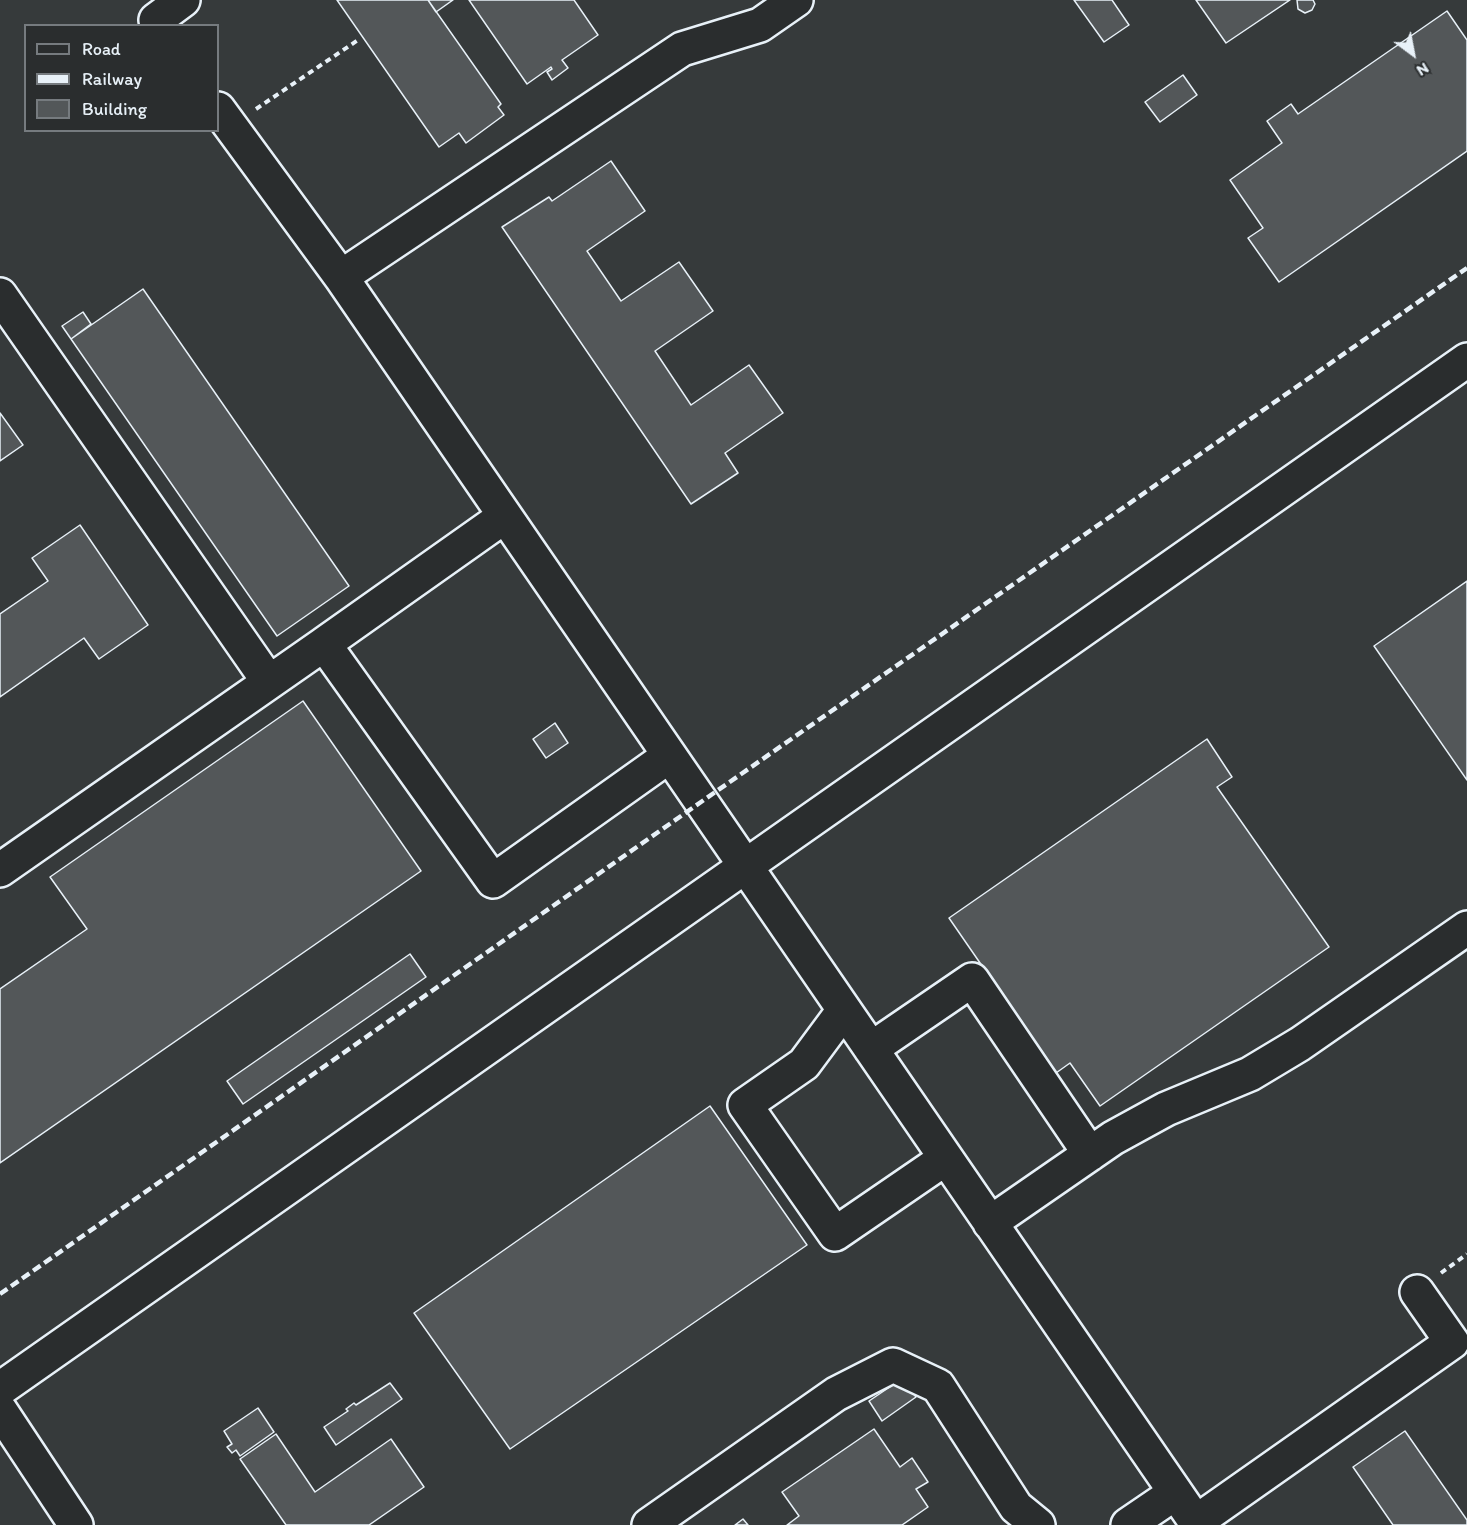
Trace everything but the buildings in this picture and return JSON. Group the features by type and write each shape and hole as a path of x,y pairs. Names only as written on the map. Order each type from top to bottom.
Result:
{"lane":[{"path":"153,15 183,0"},
{"path":"340,278 682,49 760,25 796,0"},
{"path":"219,110 340,278 505,516 1197,1523 1452,1342 1417,1292"},
{"path":"0,295 269,682"},
{"path":"0,1389 1467,360"},
{"path":"0,870 505,516"},
{"path":"324,644 492,881 669,756"},
{"path":"990,1223 1113,1138 1166,1109 1250,1074 1280,1056 1467,927"},
{"path":"871,1049 972,980 1090,1154"},
{"path":"844,1010 804,1064 745,1105 835,1234 946,1158"},
{"path":"649,1525 836,1394 893,1365 938,1386 1016,1507 1038,1525"},
{"path":"0,1410 76,1525"},
{"path":"1128,1525 1175,1493"}],"path":[{"path":"250,113 358,40"}],"shaded area":[{"path":"0,0 1467,0 1467,1525 0,1525"}],"railway":[{"path":"0,1294 1467,268"}]}
